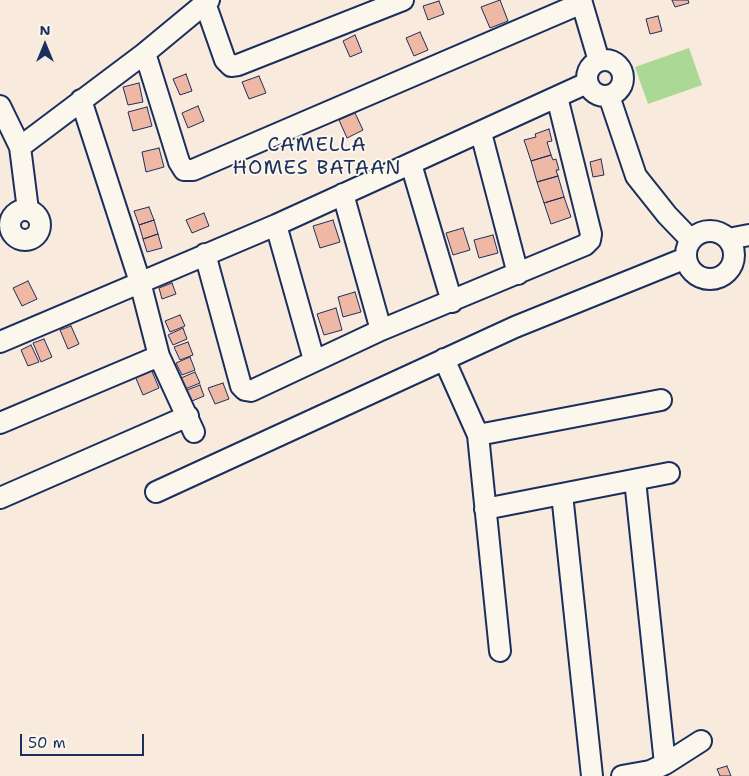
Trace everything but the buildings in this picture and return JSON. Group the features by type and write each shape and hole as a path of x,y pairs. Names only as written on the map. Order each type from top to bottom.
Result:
{"street":[{"path":"20,148 207,2 225,60 230,66 238,65 403,0"},
{"path":"144,53 179,162 184,170 193,170 582,2 599,61"},
{"path":"599,61 616,64 622,74 623,79 619,90 609,96 593,92 587,83 590,67 599,61"},
{"path":"0,342 276,225 587,83"},
{"path":"156,492 444,359 689,249 697,234 713,231 728,239 741,261 726,273 711,279 696,274 691,269 689,249 666,214 636,176 614,118 609,96"},
{"path":"205,254 241,386 245,390 252,391 314,360 381,330 518,274 590,240 591,234 557,97"},
{"path":"0,498 191,424 159,356 140,282 81,100"},
{"path":"0,106 20,148 28,210 38,218 39,230 31,239 8,243"},
{"path":"481,133 518,274"},
{"path":"411,164 452,302"},
{"path":"343,194 381,330"},
{"path":"276,225 314,360"},
{"path":"728,239 749,235"},
{"path":"0,423 159,356"},
{"path":"444,359 478,435 500,651"},
{"path":"478,435 661,400"},
{"path":"485,509 670,473"},
{"path":"635,480 665,764"},
{"path":"562,494 592,776"},
{"path":"622,776 650,771 665,764 701,741"}],"green space":[{"path":"689,48 702,85 648,104 635,67"}],"district":[{"name":"CAMELLA HOMES BATAAN","path":"317,158"}]}
